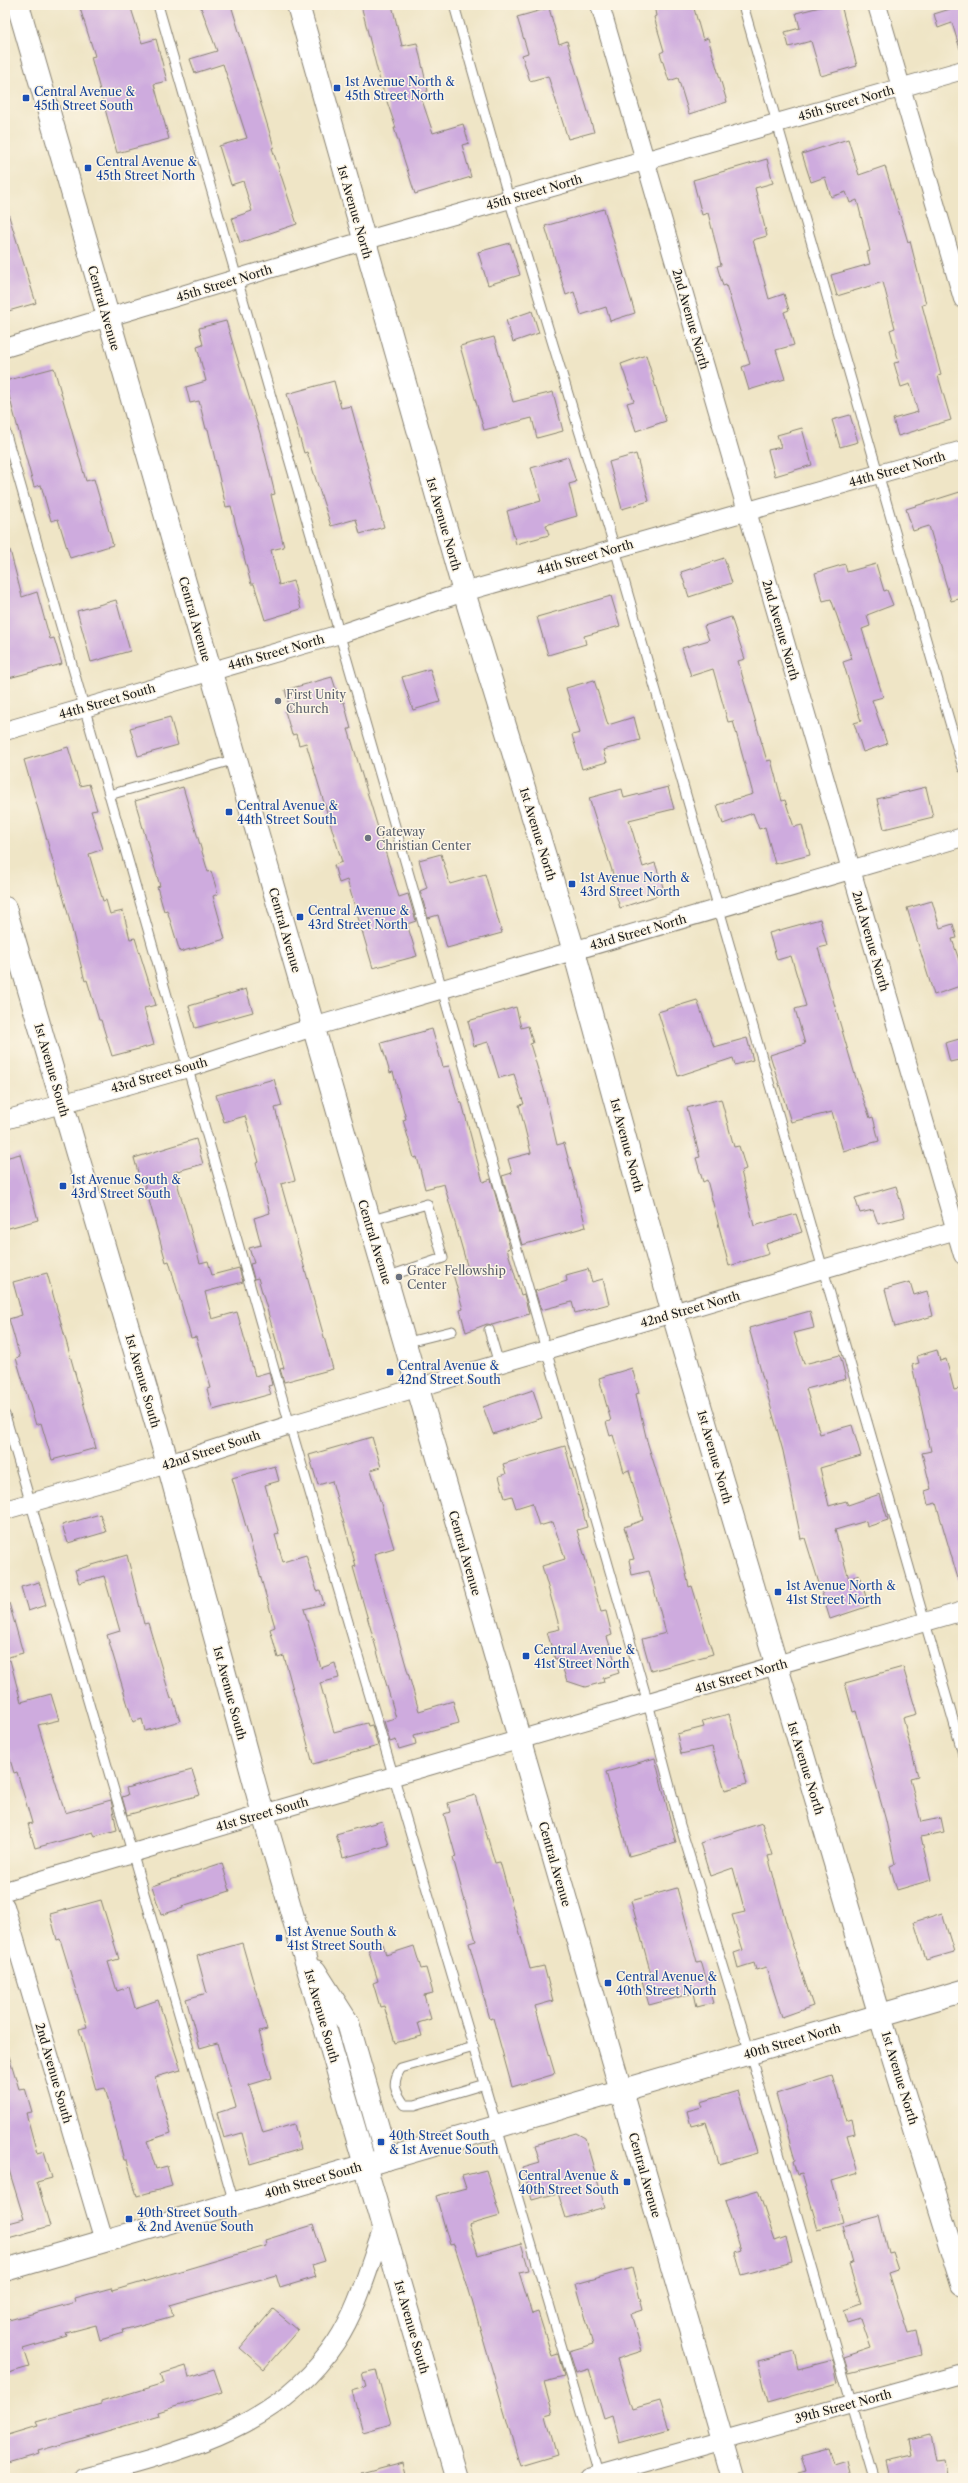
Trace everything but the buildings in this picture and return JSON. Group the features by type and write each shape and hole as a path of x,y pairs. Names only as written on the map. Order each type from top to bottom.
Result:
{"main road":[{"name":"Central Avenue","path":"18,5 107,318 733,2478"},
{"name":"1st Avenue North","path":"298,5 363,241 464,592 574,951 673,1314 880,2016 963,2284"},
{"name":"1st Avenue South","path":"5,908 168,1464 263,1814 366,2164 383,2228 456,2478"},
{"path":"305,1957 330,1991 348,2023 387,2158"},
{"name":"40th Street North","path":"621,2090 750,2054 963,1991"},
{"name":"40th Street South","path":"5,2270 621,2090"}],"street":[{"name":"2nd Avenue North","path":"600,5 851,871 960,1229 963,1255"},
{"path":"877,5 963,298"},
{"name":"45th Street North","path":"5,348 363,241 645,159 963,70"},
{"name":"44th Street North","path":"210,671 340,634 464,592 963,450"},
{"name":"44th Street South","path":"5,731 210,671"},
{"name":"43rd Street North","path":"313,1027 851,871 963,837"},
{"name":"43rd Street South","path":"5,1120 188,1068 313,1027"},
{"name":"42nd Street North","path":"417,1389 960,1229"},
{"name":"42nd Street South","path":"5,1510 168,1464 290,1425 417,1389"},
{"name":"41st Street North","path":"520,1740 963,1611"},
{"name":"41st Street South","path":"5,1891 263,1814 520,1740"},
{"name":"2nd Avenue South","path":"5,1906 104,2241"},
{"path":"84,2478 192,2448 233,2429 283,2398 312,2374 336,2342 355,2303 383,2228"},
{"name":"39th Street North","path":"596,2477 722,2439 963,2373"}],"lane":[{"path":"158,5 547,1350 648,1703 680,1825 750,2054 873,2478"},
{"path":"454,5 509,199 615,549 963,1754"},
{"path":"743,5 963,768"},
{"path":"5,431 290,1425 485,2084 596,2477"},
{"path":"109,795 236,759"},
{"path":"369,1221 427,1204 429,1210 443,1258 386,1277"},
{"path":"490,1330 499,1364"},
{"path":"404,1343 452,1331"},
{"path":"5,1415 234,2203"},
{"path":"474,2047 401,2068 395,2077 394,2085 397,2095 405,2105 415,2105 485,2084"}],"place":[{"name":"1st Avenue North & 45th Street North","path":"337,88"},
{"name":"Central Avenue & 45th Street South","path":"26,98"},
{"name":"Central Avenue & 45th Street North","path":"88,168"},
{"name":"First Unity Church","path":"278,701"},
{"name":"Central Avenue & 44th Street South","path":"229,812"},
{"name":"Gateway Christian Center","path":"368,838"},
{"name":"1st Avenue North & 43rd Street North","path":"572,884"},
{"name":"Central Avenue & 43rd Street North","path":"300,917"},
{"name":"1st Avenue South & 43rd Street South","path":"63,1186"},
{"name":"Grace Fellowship Center","path":"399,1277"},
{"name":"Central Avenue & 42nd Street South","path":"390,1372"},
{"name":"1st Avenue North & 41st Street North","path":"778,1592"},
{"name":"Central Avenue & 41st Street North","path":"526,1656"},
{"name":"1st Avenue South & 41st Street South","path":"279,1938"},
{"name":"Central Avenue & 40th Street North","path":"608,1983"},
{"name":"40th Street South & 1st Avenue South","path":"381,2142"},
{"name":"Central Avenue & 40th Street South","path":"627,2182"},
{"name":"40th Street South & 2nd Avenue South","path":"129,2219"}]}
